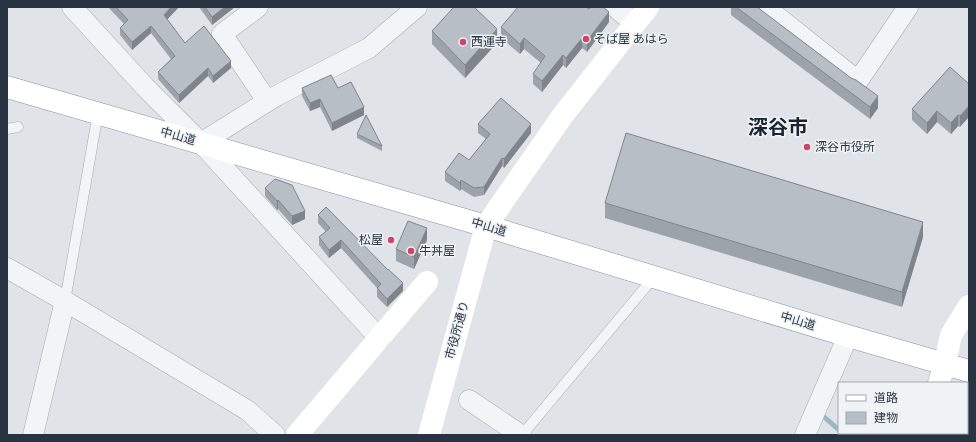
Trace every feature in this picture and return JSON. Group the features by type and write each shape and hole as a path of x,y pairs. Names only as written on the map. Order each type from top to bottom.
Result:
{"main road":[{"name":"市役所通り","path":"429,435 486,226 563,115 648,7"},
{"name":"中山道","path":"7,86 486,226 848,336 942,373 969,371"},
{"path":"297,435 427,282"},
{"path":"942,373 951,335 969,306"}],"street":[{"path":"72,7 145,87 201,143 380,339"},
{"path":"258,7 222,34 267,101"},
{"path":"201,143 267,101 369,48 418,7"},
{"path":"615,7 635,24"},
{"path":"764,7 858,81 908,7"},
{"path":"7,268 247,410 275,435"},
{"path":"33,435 65,301"},
{"path":"805,435 848,336"},
{"path":"469,400 521,435"}],"lane":[{"path":"65,301 98,113"},
{"path":"7,130 18,127"},
{"path":"521,435 654,277"}],"building":[{"path":"116,7 171,7 164,15 185,43 204,26 231,61 213,76 208,68 179,95 158,72 175,56 151,26 132,42 120,28 128,20"},
{"path":"205,7 225,7 212,17"},
{"name":"西運寺","path":"454,7 474,7 497,29 465,65 432,31"},
{"path":"518,7 586,7 589,9 590,7 603,7 609,12 587,41 582,38 566,58 563,55 542,81 533,74 545,56 524,38 520,44 501,27"},
{"path":"736,7 757,7 851,78 878,96 870,107"},
{"path":"950,67 969,84 969,106 951,123 937,111 927,123 912,109"},
{"path":"331,75 338,88 351,82 364,107 332,123 320,99 310,103 302,88"},
{"path":"501,98 531,124 504,159 502,158 484,187 474,188 461,180 460,183 445,172 459,153 469,160 490,134 478,124"},
{"path":"366,115 382,146 357,134"},
{"path":"626,133 923,222 902,292 605,203"},
{"path":"275,179 292,185 305,211 292,216 278,200 277,201 265,188"},
{"path":"326,207 388,270 403,283 387,299 377,288 381,284 341,240 329,250 319,237 330,228 318,215"},
{"path":"408,221 427,228 414,257 396,249"}],"waterway":[{"path":"822,415 838,429"}],"place":[{"name":"そば屋 あはら","path":"586,39"},
{"name":"西運寺","path":"463,42"},
{"name":"深谷市役所","path":"807,147"},
{"name":"松屋","path":"391,240"},
{"name":"牛丼屋","path":"411,251"}],"district":[{"name":"深谷市","path":"778,127"}]}
